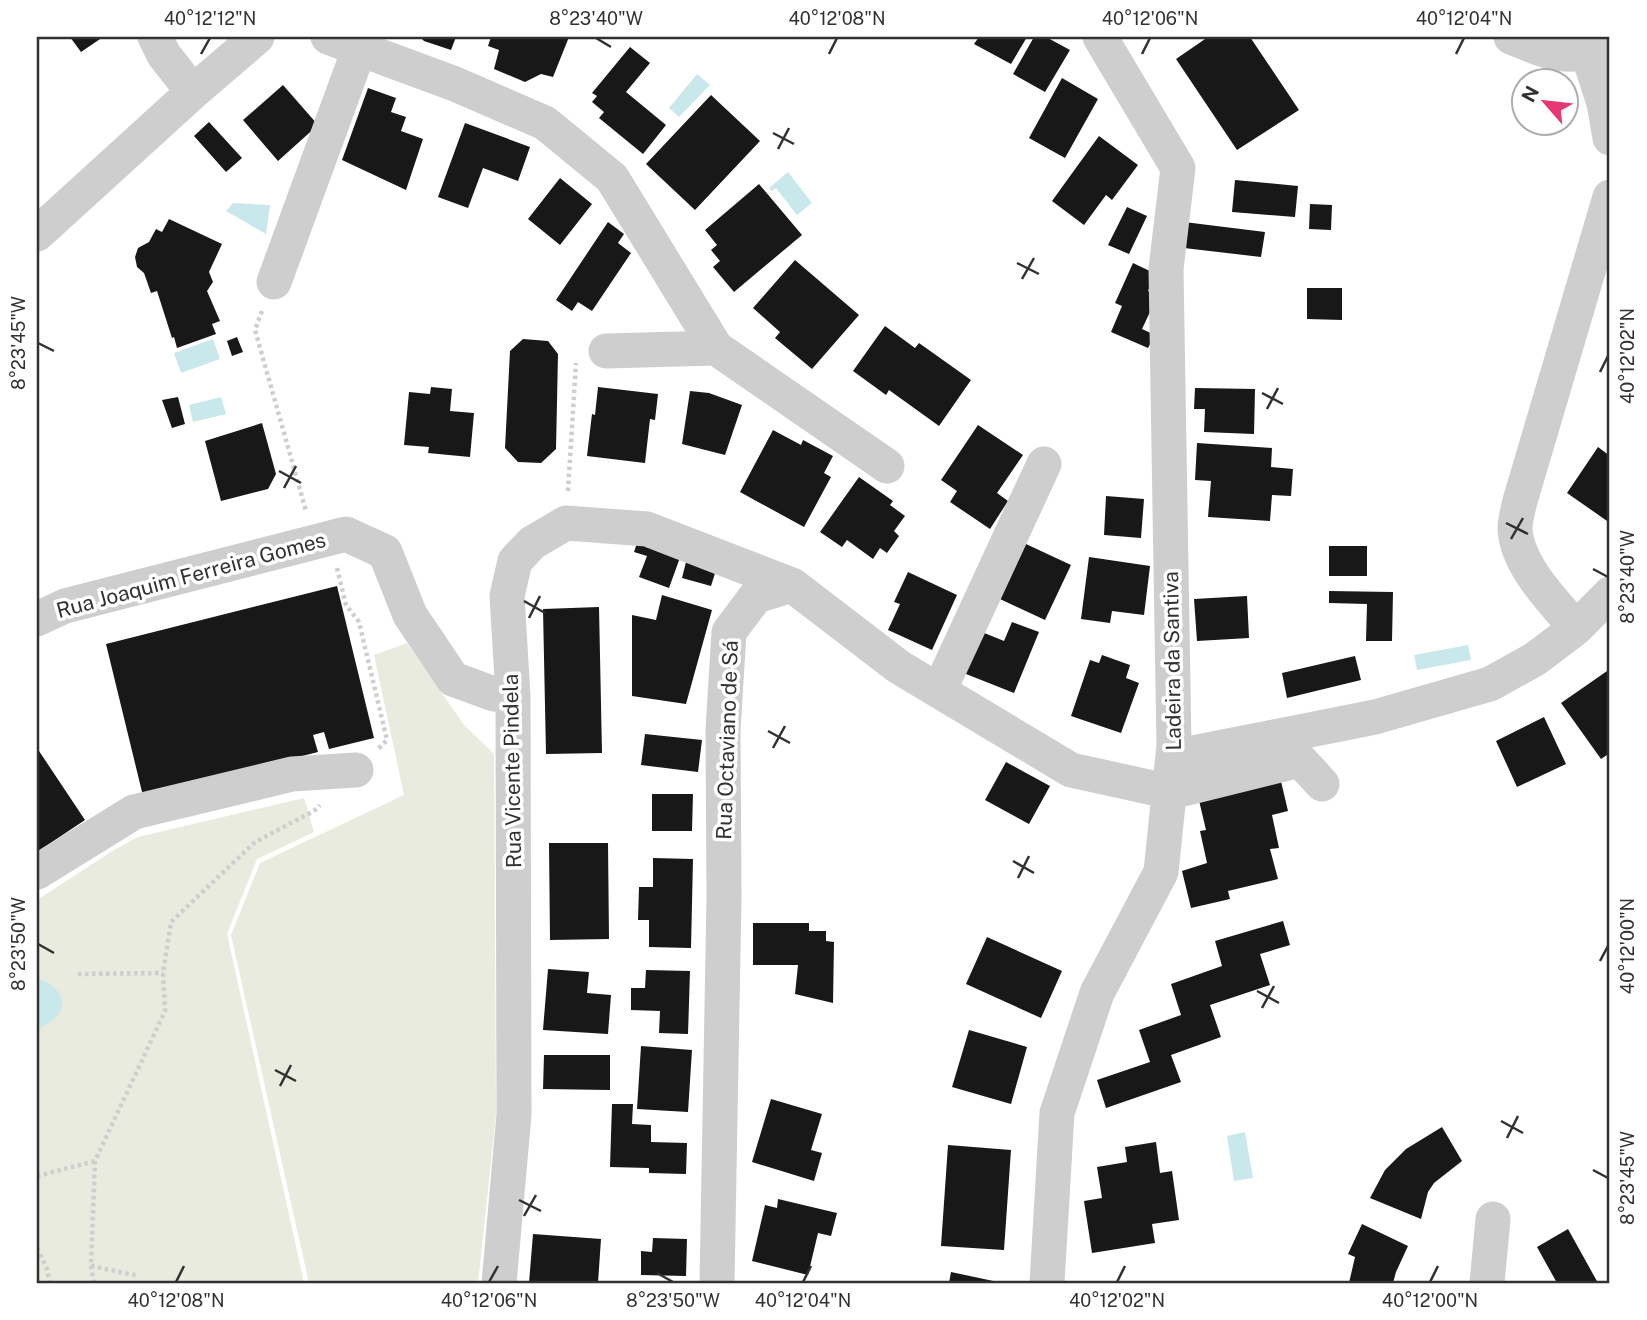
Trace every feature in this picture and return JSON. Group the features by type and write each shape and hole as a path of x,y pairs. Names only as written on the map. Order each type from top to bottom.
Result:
{"street":[{"path":"156,37 164,55 193,92"},
{"path":"37,234 257,37"},
{"name":"Ladeira da Santiva","path":"1047,1283 1057,1113 1097,993 1161,872 1173,757 1166,269 1178,168 1100,37"},
{"path":"1511,37 1548,53 1599,49 1610,138"},
{"path":"274,282 344,42 456,84 545,123 612,178 716,348 887,466"},
{"path":"1576,628 1545,593 1525,562 1515,530 1520,502 1610,197"},
{"path":"591,357 716,348"},
{"path":"939,691 1044,464"},
{"name":"Rua Vicente Pindela","path":"499,1283 514,1115 513,696 507,596 515,561 532,543 566,523 647,529 792,585"},
{"name":"Rua Joaquim Ferreira Gomes","path":"37,619 65,606 346,534 385,552 410,615 453,679 495,694 513,696"},
{"path":"792,585 899,667 1071,770 1171,792 1300,760 1322,784"},
{"name":"Rua Octaviano de Sá","path":"717,1283 724,897 723,730 729,632 756,596 792,585"},
{"path":"1173,757 1375,717 1490,684 1535,659 1576,628 1610,594"},
{"path":"37,872 134,812 292,774 356,769"},
{"path":"1487,1283 1493,1219"}],"path":[{"path":"274,282 255,330 315,542"},
{"path":"568,498 591,357"},
{"path":"342,588 346,605 359,622 387,740"},
{"path":"94,1283 91,1266 95,1161 165,1011 163,973 171,922 254,842 314,811 356,769"},
{"path":"78,974 163,973"},
{"path":"37,1176 95,1161"},
{"path":"37,1248 50,1283"},
{"path":"91,1266 139,1276"}],"shaded area":[{"path":"407,643 464,725 494,754 496,1115 478,1283 309,1283 231,935 260,863 404,795 374,655"},
{"path":"304,798 314,832 257,859 227,934 304,1283 37,1283 37,900 138,837"}],"water":[{"path":"697,74 710,85 679,117 669,108"},
{"path":"788,172 812,203 797,215 776,188 772,191 769,188"},
{"path":"233,203 270,205 266,234 226,211"},
{"path":"213,339 220,359 181,373 174,353"},
{"path":"221,397 226,414 193,422 189,405"},
{"path":"1468,645 1471,660 1417,670 1414,655"},
{"path":"40,979 56,989 62,1005 54,1019 37,1030 37,980"},
{"path":"1245,1132 1253,1178 1234,1181 1227,1136"}],"building":[{"path":"70,37 103,37 81,52"},
{"path":"420,37 456,37 451,50 424,41"},
{"path":"491,37 569,37 553,77 541,74 525,82 494,69 499,50 488,46"},
{"path":"979,37 1027,37 1011,64 974,44"},
{"path":"1034,37 1046,37 1070,50 1045,92 1013,74"},
{"path":"1208,37 1250,37 1299,110 1237,150 1176,59"},
{"path":"630,47 650,63 626,92 666,125 643,154 599,118 604,112 592,102 597,96 592,93"},
{"path":"1062,78 1098,99 1065,158 1029,138"},
{"path":"283,85 318,125 278,161 243,120"},
{"path":"368,88 396,98 391,112 406,117 401,131 423,139 406,190 342,160"},
{"path":"711,95 760,141 695,210 646,164"},
{"path":"209,122 242,158 226,172 194,136"},
{"path":"465,123 530,147 518,181 483,168 468,208 438,197"},
{"path":"1099,136 1138,165 1112,200 1106,195 1084,225 1052,201"},
{"path":"560,178 592,204 560,245 528,219"},
{"path":"1235,180 1298,186 1295,217 1232,212"},
{"path":"759,184 802,235 734,292 713,267 720,261 711,250 717,245 705,230"},
{"path":"1310,204 1332,205 1331,230 1309,229"},
{"path":"1127,207 1147,216 1129,254 1108,245"},
{"path":"169,219 222,244 209,272 213,282 207,291 220,321 212,324 216,334 177,348 157,291 151,293 144,273 137,267 135,257 138,248 149,242 156,229 162,232"},
{"path":"1176,221 1265,232 1261,257 1184,248"},
{"path":"608,222 624,234 618,243 631,253 592,311 578,302 572,311 556,300"},
{"path":"795,260 859,315 812,369 775,338 780,332 753,308"},
{"path":"1133,263 1156,274 1148,291 1158,295 1142,329 1155,335 1148,348 1111,332 1122,306 1115,303"},
{"path":"1307,288 1342,288 1342,320 1307,319"},
{"path":"885,326 915,348 919,343 971,380 939,426 889,390 886,395 853,371"},
{"path":"237,337 243,352 232,356 227,341"},
{"path":"523,339 548,341 558,354 556,449 541,463 518,462 505,448 510,351"},
{"path":"431,387 452,389 450,411 474,413 470,457 428,453 429,447 404,445 409,392 430,394"},
{"path":"598,387 658,394 655,420 650,419 645,463 587,456"},
{"path":"1195,388 1255,389 1254,434 1204,432 1205,409 1194,409"},
{"path":"690,391 709,393 742,405 725,455 682,444"},
{"path":"178,397 185,424 172,428 162,400"},
{"path":"262,423 276,474 268,489 221,501 205,441"},
{"path":"978,425 1023,455 997,493 1008,501 990,529 950,502 957,491 941,480"},
{"path":"773,430 801,445 803,440 833,456 824,473 831,477 804,527 740,492"},
{"path":"1197,443 1272,448 1271,467 1293,469 1291,496 1272,495 1270,521 1208,517 1211,481 1195,480"},
{"path":"1598,447 1610,456 1610,523 1567,493"},
{"path":"859,477 893,501 890,505 905,516 894,531 899,536 887,553 880,548 873,559 847,540 842,547 820,532"},
{"path":"1106,496 1144,499 1141,538 1104,535"},
{"path":"639,537 682,552 669,588 639,577 647,556 634,552"},
{"path":"1026,544 1071,565 1045,620 1000,599"},
{"path":"1329,546 1367,546 1367,576 1329,576"},
{"path":"1089,557 1150,566 1144,615 1112,611 1110,623 1081,619"},
{"path":"687,558 717,567 711,586 682,578"},
{"path":"908,572 957,595 932,650 888,630 900,604 894,602"},
{"path":"337,586 374,738 329,749 324,732 313,735 318,752 143,796 106,644"},
{"path":"1329,591 1393,592 1392,641 1366,641 1367,604 1329,603"},
{"path":"662,595 712,610 686,704 632,696 632,615 656,620"},
{"path":"1247,596 1249,638 1197,641 1194,599"},
{"path":"599,607 602,753 546,754 543,609"},
{"path":"1012,622 1039,632 1014,693 961,672 977,630 1004,641"},
{"path":"1102,655 1130,665 1126,678 1139,683 1121,733 1071,716 1090,660 1099,663"},
{"path":"1355,656 1361,680 1287,698 1282,673"},
{"path":"1610,669 1610,753 1601,759 1561,703"},
{"path":"1544,717 1566,764 1517,787 1496,741"},
{"path":"645,734 702,740 698,772 641,765"},
{"path":"37,748 85,820 37,852"},
{"path":"1006,762 1050,786 1029,824 985,800"},
{"path":"1279,773 1288,811 1272,815 1279,848 1270,849 1278,879 1228,891 1230,899 1191,908 1182,871 1207,863 1200,831 1206,830 1197,792"},
{"path":"652,794 693,794 692,831 652,831"},
{"path":"549,843 608,843 609,939 550,940"},
{"path":"653,858 693,859 691,948 649,947 649,920 638,920 639,887 653,887"},
{"path":"1283,921 1290,945 1260,954 1270,985 1210,1005 1221,1037 1171,1055 1181,1082 1106,1108 1097,1080 1150,1062 1139,1030 1181,1015 1171,984 1222,966 1215,941"},
{"path":"753,923 809,923 809,931 826,931 826,941 834,942 833,1003 795,994 798,965 753,965"},
{"path":"987,937 1062,971 1041,1018 966,984"},
{"path":"548,969 589,972 587,993 611,995 608,1034 543,1030"},
{"path":"646,970 690,971 688,1034 659,1033 660,1011 631,1010 631,988 645,988"},
{"path":"969,1030 1027,1047 1011,1104 952,1087"},
{"path":"641,1046 692,1050 688,1112 637,1109"},
{"path":"544,1055 610,1055 610,1090 543,1089"},
{"path":"771,1099 822,1114 811,1150 822,1153 814,1181 752,1162"},
{"path":"612,1104 633,1104 632,1124 651,1125 651,1142 687,1143 686,1174 649,1173 649,1168 610,1167"},
{"path":"1442,1127 1462,1161 1434,1183 1428,1192 1421,1219 1370,1198 1385,1170 1406,1149"},
{"path":"1156,1142 1160,1173 1172,1171 1179,1220 1152,1224 1155,1243 1092,1253 1084,1201 1102,1198 1097,1167 1127,1162 1125,1147"},
{"path":"948,1145 1011,1150 1004,1250 941,1246"},
{"path":"778,1199 837,1213 831,1236 818,1233 808,1275 752,1261 765,1205 777,1208"},
{"path":"1362,1224 1408,1246 1393,1283 1349,1283 1355,1257 1348,1254"},
{"path":"1568,1229 1598,1283 1557,1283 1537,1247"},
{"path":"533,1234 601,1239 598,1283 529,1283"},
{"path":"653,1238 687,1239 686,1276 641,1275 641,1251 652,1252"},
{"path":"951,1272 998,1282 998,1283 949,1283"}]}
